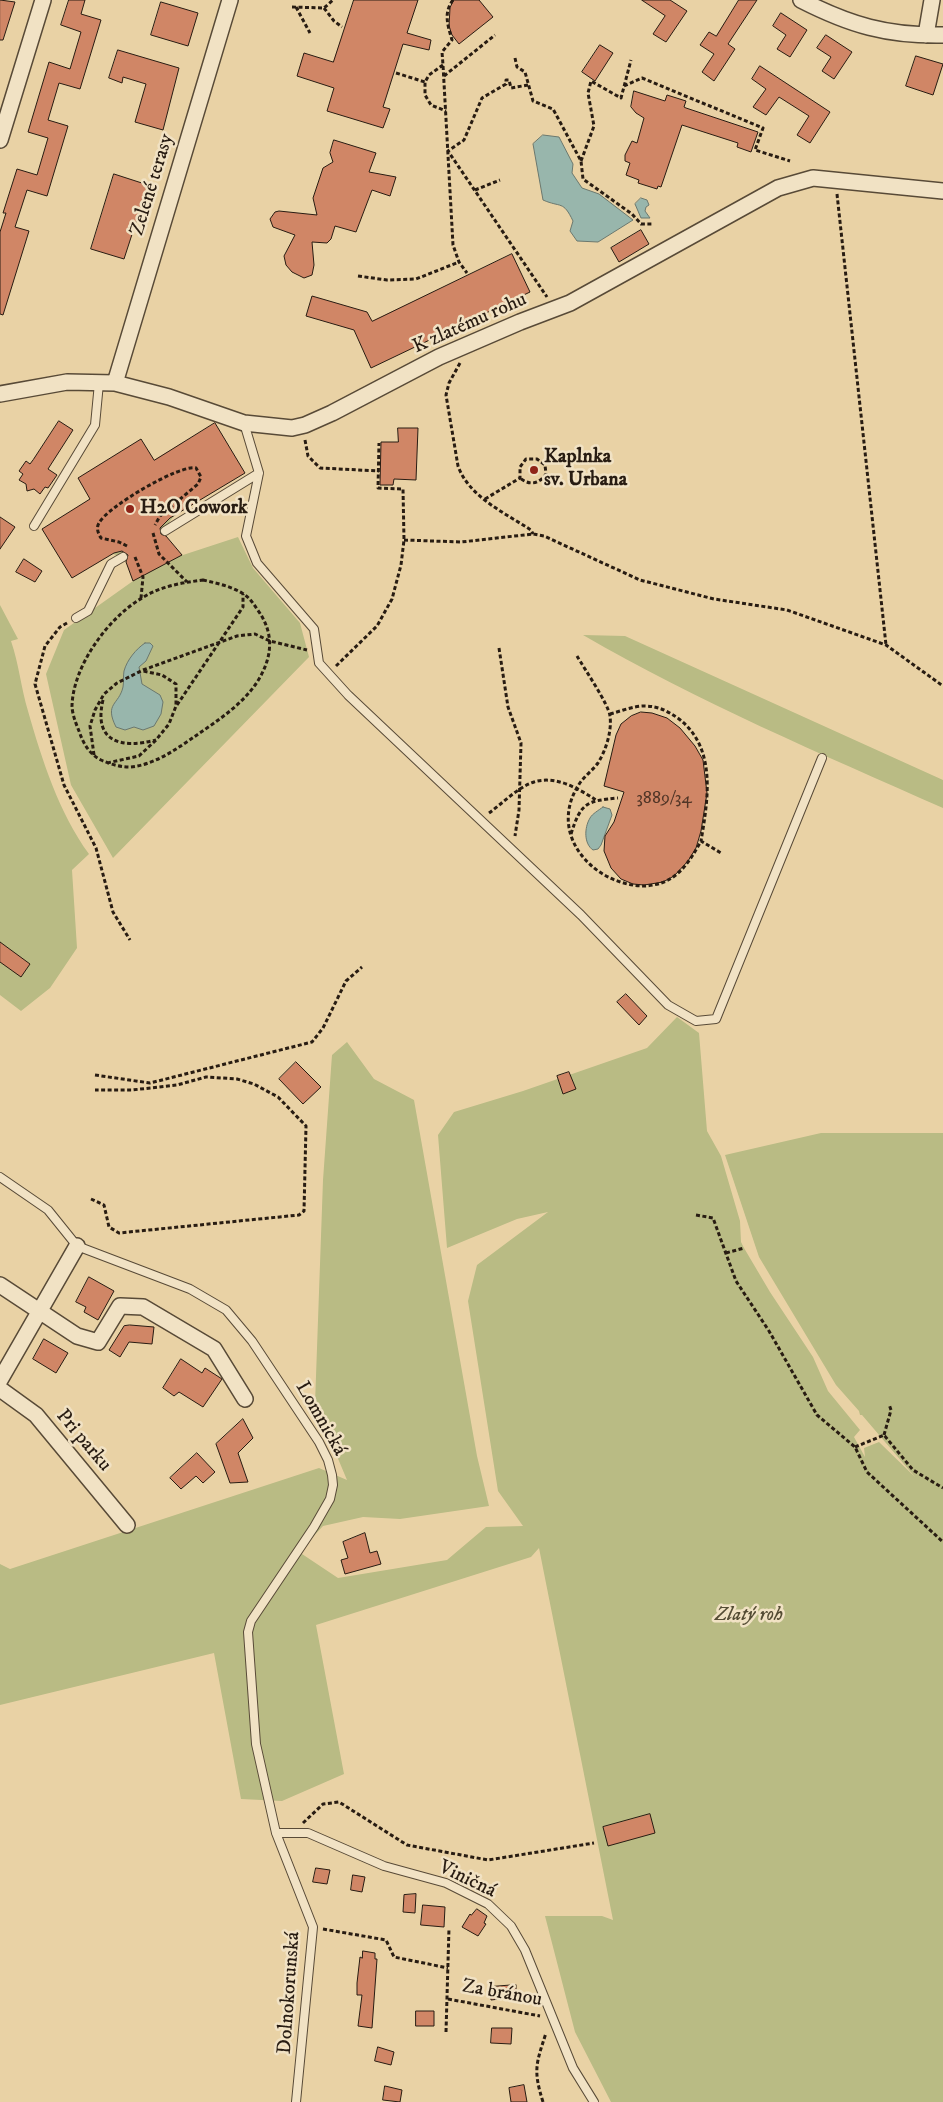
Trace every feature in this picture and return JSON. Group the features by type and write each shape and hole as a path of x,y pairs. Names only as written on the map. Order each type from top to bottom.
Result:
{"street":[{"path":"0,140 43,0"},
{"name":"Zelené terasy","path":"115,383 230,0"},
{"path":"801,0 828,14 883,32 943,35"},
{"path":"926,35 932,0"},
{"name":"K zlatému rohu","path":"0,394 66,382 115,383 169,397 244,424 292,428 305,425 332,413 459,348 554,309 611,281 778,188 813,178 943,191"},
{"path":"0,1380 77,1246"},
{"path":"0,1285 77,1336 98,1342 120,1306 143,1308 214,1350 245,1399"},
{"name":"Pri parku","path":"0,1389 36,1415 127,1525"}],"lane":[{"path":"34,526 96,425 99,383"},
{"path":"244,424 259,473 246,536 257,563 314,629 319,663 361,708 581,915 668,1005 696,1021 716,1019 822,758"},
{"path":"165,531 259,473"},
{"path":"76,618 88,611 111,564 123,557"},
{"name":"Lomnická","path":"0,1177 48,1210 77,1246 190,1290 226,1310 252,1341 319,1442 328,1460 333,1485 330,1499 310,1534 251,1621 248,1632 256,1744 276,1833"},
{"name":"Viničná","path":"276,1833 308,1833 384,1866 446,1883 488,1904 511,1926 525,1950 572,2068 594,2102"},
{"name":"Dolnokorunská","path":"276,1833 313,1927 296,2102"}],"path":[{"path":"310,33 294,7 324,8 333,0"},
{"path":"452,0 447,7 447,22 452,40 442,52 453,245 459,262 467,273"},
{"path":"324,8 334,21 342,27"},
{"path":"444,76 495,35"},
{"path":"515,58 517,67 525,72 533,101 553,109 581,161 583,179 632,214 641,224 653,224"},
{"path":"581,161 594,126 588,93 591,80 621,98 630,60"},
{"path":"443,65 429,75 424,82 425,95 431,105 446,112"},
{"path":"396,73 424,82"},
{"path":"624,86 642,78 762,128 755,150 790,161"},
{"path":"448,151 464,140 482,98 506,84 506,80 509,80 511,88 528,85"},
{"path":"448,151 554,309"},
{"path":"475,190 500,180"},
{"path":"835,181 886,646"},
{"path":"358,276 387,280 416,278 459,262"},
{"path":"459,348 460,363 447,389 447,401 462,476 471,488 533,534"},
{"path":"329,674 377,626 392,599 401,565 404,540 402,518 403,489 378,488 379,443"},
{"path":"305,448 308,456 320,468 379,471"},
{"path":"526,459 537,459 545,465 546,474 539,482 534,484 520,478 520,467 526,459"},
{"path":"128,548 123,543 100,538 98,528 101,520 134,494 155,481 182,469 196,468 201,477 198,484 160,516 153,528 154,541 159,554 187,582"},
{"path":"485,499 520,478"},
{"path":"404,540 461,542 533,534 553,539 640,580 714,599 787,610 886,646 943,686"},
{"path":"133,554 143,577 141,598"},
{"path":"202,580 223,585 243,594 251,600 266,622 270,641 259,679 245,697 216,722 175,750 153,761 130,767 113,766 95,757 84,744 76,725 72,707 75,687 87,657 97,640 126,609 141,598 170,585 202,580"},
{"path":"107,763 139,756 169,724 176,706 243,607 243,594"},
{"path":"76,618 60,627 45,646 35,684 64,785 96,848 114,912 130,940"},
{"path":"95,757 90,726 95,710 104,694 116,683 143,670 237,636 255,634 270,641 317,652"},
{"path":"499,648 508,708 521,743 520,810 512,850"},
{"path":"577,656 610,714 610,735 597,763 577,787 567,818 570,834 581,857 600,873 642,887 662,884 674,878 689,862 701,841 708,790 706,761 689,727 661,708 642,706 610,714"},
{"path":"143,670 162,675 176,684 176,706"},
{"path":"104,694 100,712 104,730 111,738 124,744 139,744 156,740"},
{"path":"480,820 519,790 535,782 556,782 577,787 596,800"},
{"path":"570,834 582,807 596,800 618,798"},
{"path":"701,841 721,853"},
{"path":"96,1075 150,1083 312,1042 323,1028 346,980 362,968"},
{"path":"92,1199 104,1204 109,1227 119,1232 299,1215 304,1211 306,1126 278,1097 254,1084 238,1079 206,1077 168,1086 132,1090 95,1090"},
{"path":"696,1215 713,1218 736,1281 769,1331 817,1415 855,1447 867,1472 943,1542"},
{"path":"726,1253 744,1248"},
{"path":"884,1435 891,1410 889,1404"},
{"path":"855,1447 884,1435"},
{"path":"884,1435 913,1470 943,1488"},
{"path":"294,1833 323,1804 340,1802 407,1845 488,1860 594,1843"},
{"name":"Za bránou","path":"313,1927 386,1940 394,1958 448,1968"},
{"name":"Za bránou","path":"446,2032 449,1928"},
{"name":"Za bránou","path":"448,1999 551,2018"},
{"path":"543,2102 536,2065 551,2018"}],"green space":[{"path":"215,481 169,522 166,528 168,541 183,555 238,537 253,568 300,623 309,657 113,858 71,785 46,674 64,630 133,581 123,557 113,554 105,555"},
{"path":"0,605 18,639 11,641 33,730 46,767 60,804 89,854 72,870 77,948 50,988 21,1011 0,995"},
{"path":"583,635 625,636 943,780 943,808 716,705"},
{"name":"Zlatý roh","path":"677,1017 699,1033 707,1131 721,1156 740,1221 741,1242 744,1248 770,1292 813,1357 828,1391 860,1430 854,1437 865,1457 864,1448 879,1442 915,1477 836,1385 759,1257 725,1155 821,1133 943,1133 943,2102 611,2102 575,2032 545,1916 602,1916 613,1920 539,1548 531,1557 316,1625 344,1774 282,1801 241,1799 214,1653 0,1705 0,1564 10,1569 319,1468 347,1480 315,1404 323,1180 332,1055 347,1042 374,1079 414,1100 477,1456 489,1506 400,1519 363,1517 323,1526 299,1552 338,1578 447,1560 486,1527 523,1526 498,1491 468,1301 477,1265 548,1212 517,1219 447,1248 438,1135 454,1112 523,1091 647,1048"}],"water":[{"path":"543,135 559,137 573,164 572,173 582,188 599,194 633,220 598,242 577,241 570,231 573,221 567,210 564,207 543,200 533,144"},
{"path":"641,198 647,200 649,205 645,211 650,218 641,218 635,204"},
{"path":"145,643 150,643 153,646 146,661 139,667 142,684 160,695 163,702 161,714 154,726 143,730 134,727 125,730 116,727 111,713 121,693 127,663"},
{"path":"603,807 610,809 612,815 601,845 598,849 593,850 588,844 586,836 587,826 591,817"}],"building":[{"path":"0,0 15,2 3,40 0,40"},
{"path":"69,0 85,0 81,14 101,20 80,89 59,83 48,120 68,126 47,196 27,190 15,227 29,231 3,315 0,314 0,232 6,213 3,213 17,169 37,175 48,138 28,132 49,62 70,69 81,32 61,25"},
{"path":"354,0 418,0 407,33 431,40 429,50 403,44 383,107 390,109 383,128 327,111 334,88 297,76 304,53 333,62"},
{"path":"454,0 479,0 493,17 459,44 452,35 449,26 450,8"},
{"path":"642,0 670,0 687,11 666,42 653,34 665,16"},
{"path":"739,0 757,0 728,44 735,49 714,81 702,72 714,54 700,45 709,32 716,36"},
{"path":"161,2 198,13 188,46 151,35"},
{"path":"781,13 807,30 790,57 777,49 786,35 773,26"},
{"path":"826,35 852,52 834,79 822,71 831,57 817,48"},
{"path":"600,45 613,53 595,81 582,72"},
{"path":"118,50 179,68 163,130 135,122 146,84 123,77 122,83 109,78"},
{"path":"916,56 943,64 933,95 906,86"},
{"path":"760,66 830,112 810,143 797,135 809,116 779,97 766,115 753,107 766,89 752,79"},
{"path":"634,91 665,101 667,95 686,101 684,107 686,108 758,132 751,152 737,147 738,143 682,125 661,187 658,186 657,189 638,183 639,180 626,175 630,163 625,161 625,155 632,141 637,143 644,118 631,107"},
{"path":"334,140 376,153 369,172 396,177 390,196 372,190 356,232 335,226 331,239 327,243 312,242 314,265 312,275 304,278 292,272 286,265 284,256 295,235 273,227 270,219 275,212 279,211 317,215 313,198 323,168 333,162 330,153"},
{"path":"114,174 148,185 124,259 91,249"},
{"path":"641,230 649,244 619,262 611,248"},
{"path":"512,254 530,292 371,368 354,330 306,316 312,296 367,312 372,321"},
{"path":"59,421 73,430 48,469 57,475 48,488 45,487 40,494 34,489 27,491 26,484 19,480 23,474 19,471 26,461 30,464"},
{"name":"H2O Cowork","path":"215,423 245,473 170,518 160,528 161,534 166,536 182,555 133,581 126,562 128,555 122,551 114,553 72,578 42,529 90,499 78,478 141,439 154,460"},
{"path":"398,428 418,428 416,480 394,479 393,485 380,485 381,442 398,442"},
{"path":"0,517 15,527 0,549"},
{"path":"24,559 42,571 35,582 16,572"},
{"path":"641,712 667,718 680,728 695,746 703,760 707,793 701,831 696,848 688,861 674,876 663,882 644,885 633,884 621,879 611,868 604,851 605,836 614,822 624,792 604,786 616,735 621,724 631,716"},
{"path":"0,942 30,964 21,977 0,962"},
{"path":"626,994 647,1016 639,1025 617,1002"},
{"path":"296,1062 321,1087 303,1104 279,1079"},
{"path":"569,1072 576,1089 563,1094 557,1076"},
{"path":"89,1277 114,1291 98,1320 84,1312 86,1307 76,1302"},
{"path":"124,1326 154,1327 152,1344 129,1342 120,1357 109,1350"},
{"path":"44,1339 68,1353 56,1373 33,1359"},
{"path":"181,1359 202,1373 205,1368 222,1379 203,1407 179,1392 174,1396 163,1388"},
{"path":"243,1419 253,1438 238,1453 248,1482 230,1483 216,1444"},
{"path":"197,1453 215,1472 203,1483 196,1476 181,1489 170,1478"},
{"path":"365,1533 370,1553 377,1551 381,1564 345,1574 341,1560 348,1558 343,1542"},
{"path":"650,1814 655,1833 608,1846 603,1827"},
{"path":"316,1868 330,1870 327,1884 313,1882"},
{"path":"353,1875 365,1877 362,1892 351,1890"},
{"path":"416,1894 415,1913 403,1912 404,1895"},
{"path":"423,1905 445,1907 444,1927 421,1925"},
{"path":"477,1909 487,1916 484,1923 486,1924 478,1936 462,1927 470,1914"},
{"path":"363,1951 375,1953 375,1959 377,1959 372,2028 358,2026 362,1995 357,1995 357,1983 360,1957 362,1958"},
{"path":"516,1985 516,1997 491,2000 490,1987"},
{"path":"416,2011 434,2011 434,2026 416,2026"},
{"path":"492,2028 512,2028 511,2044 491,2043"},
{"path":"378,2047 394,2052 391,2065 375,2061"},
{"path":"524,2085 527,2102 511,2102 509,2088"},
{"path":"385,2086 402,2090 400,2102 383,2100"}],"place":[{"name":"Kaplnka sv. Urbana","path":"534,470"},
{"name":"H2O Cowork","path":"130,509"}]}
